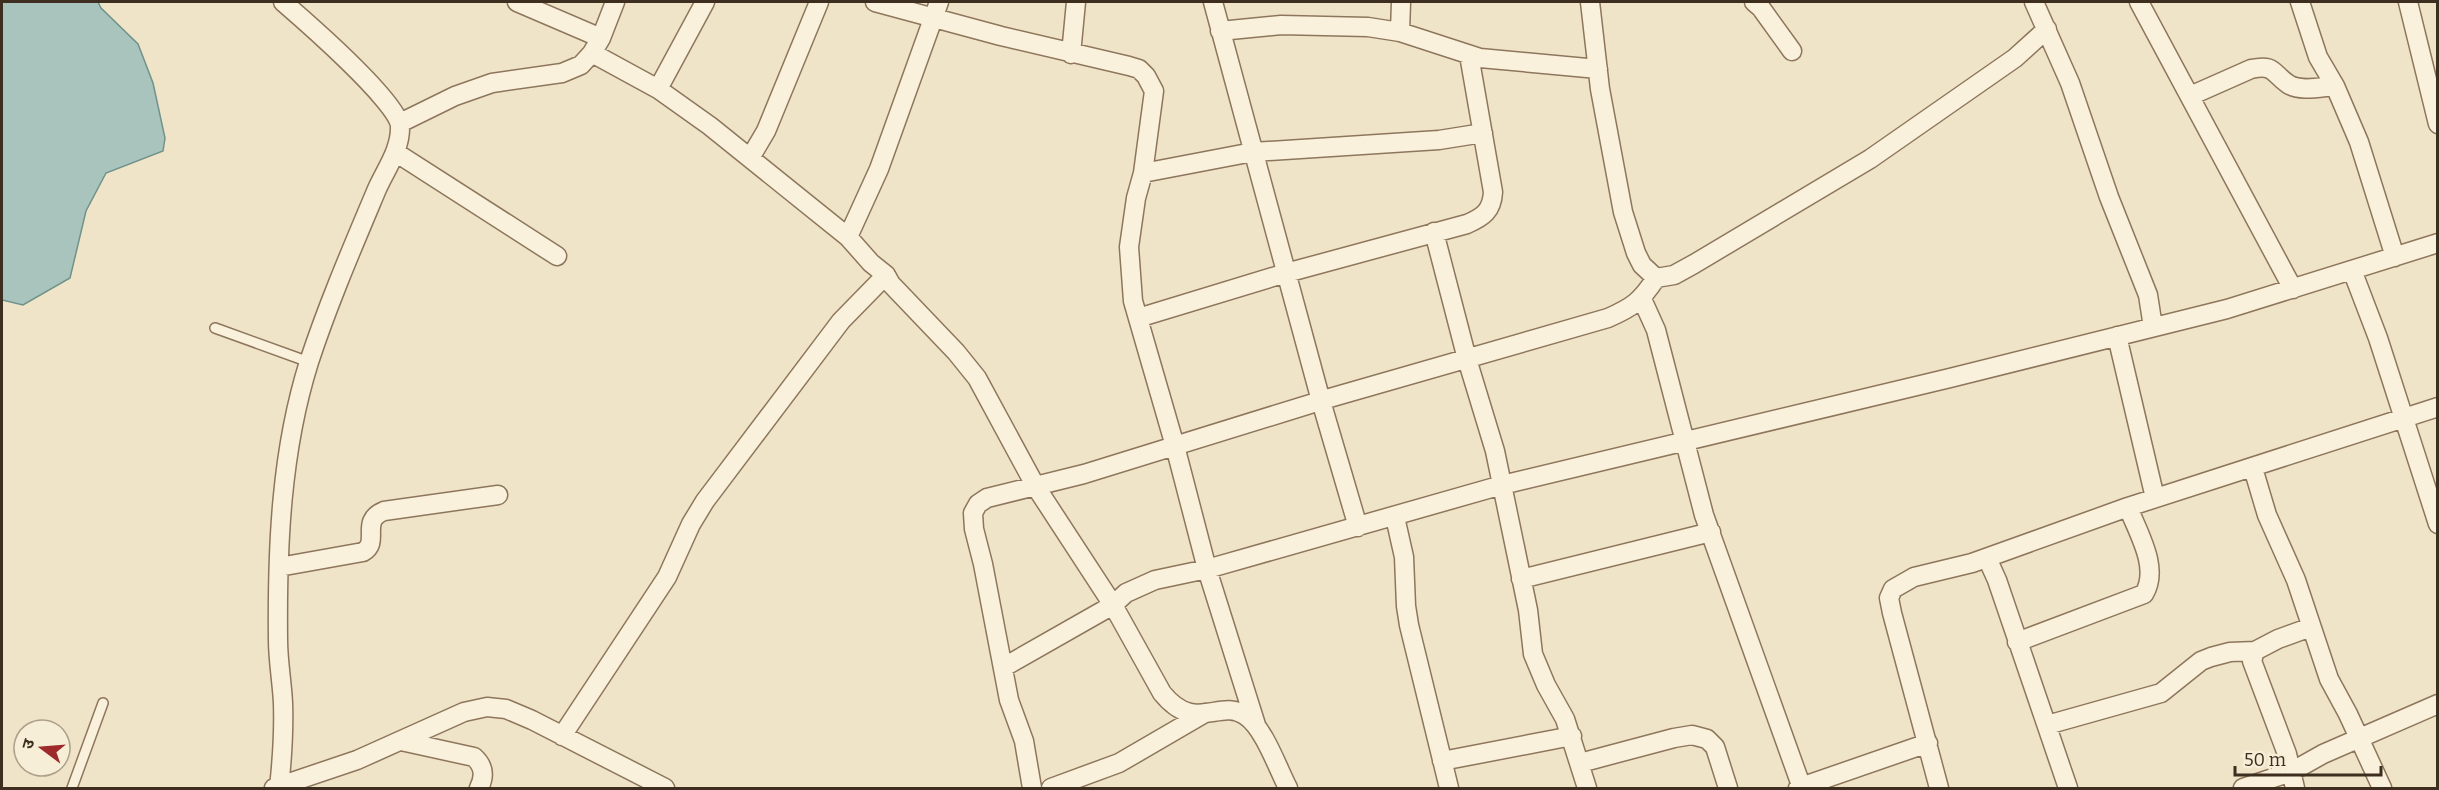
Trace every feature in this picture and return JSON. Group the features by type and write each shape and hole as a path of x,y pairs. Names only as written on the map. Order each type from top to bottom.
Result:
{"street":[{"path":"282,786 283,701 278,643 279,567 283,492 290,442 309,362 373,199 395,152 400,123 394,111 367,82 284,2"},
{"path":"517,2 596,45 658,89 750,158 848,237 871,263 886,275 891,284 956,352 977,378 1036,487 1113,605 1151,674 1171,704 1180,711 1192,714 1238,712 1247,716 1256,725"},
{"path":"400,123 455,96 492,83 562,73 581,65 596,45 615,2"},
{"path":"658,89 705,2"},
{"path":"750,158 766,131 819,2"},
{"path":"875,2 936,10 1071,54 1139,69 1146,76 1154,91 1143,173 1136,198 1129,248 1133,301 1208,569 1256,725 1288,789"},
{"path":"1071,54 1076,2"},
{"path":"1213,2 1321,401 1358,527"},
{"path":"1400,32 1401,2"},
{"path":"1590,2 1598,69 1623,212 1636,253 1642,265 1656,278"},
{"path":"1754,2 1761,8 1792,51"},
{"path":"2034,2 2070,83 2109,197 2148,296 2153,327"},
{"path":"2139,2 2293,289"},
{"path":"2300,2 2314,48 2359,142 2395,257"},
{"path":"2408,2 2438,123"},
{"path":"848,237 879,169 936,10"},
{"path":"1220,31 1281,25 1335,25 1400,32 1469,55 1509,62 1598,69"},
{"path":"1032,789 1024,741 1009,700 973,513 978,504 987,498 1036,487 1608,318 1629,309 1642,299 1656,278 1674,275 1694,264 1870,159 2015,57 2047,29"},
{"path":"1138,318 1477,219 1488,212 1493,192 1469,55"},
{"path":"2190,96 2262,66 2269,67 2288,84 2297,87 2334,86"},
{"path":"1143,173 1253,152 1449,139 1483,133"},
{"path":"395,152 557,256"},
{"path":"1434,232 1467,358 1495,451 1521,579 1533,654 1572,736 1587,789"},
{"path":"1004,667 1113,605 1126,593 1155,580 1208,569 1502,485 2153,327 2293,289 2438,243"},
{"path":"2352,270 2378,338 2438,524"},
{"path":"562,736 667,577 691,524 705,501 841,321 886,275"},
{"path":"1642,299 1656,330 1710,532 1800,788 1928,743"},
{"path":"2117,336 2156,498"},
{"path":"1939,789 1892,613 1889,598 1893,589 1914,577 1988,558 2128,507 2438,407"},
{"path":"2253,468 2259,495 2296,580 2329,680 2360,738 2382,789"},
{"path":"279,567 369,549 370,525 377,514 384,511 498,495"},
{"path":"2017,642 2144,594 2150,584 2148,557 2128,507"},
{"path":"1395,517 1404,557 1409,625 1449,789"},
{"path":"1521,579 1710,532"},
{"path":"1988,558 1998,580 2068,789"},
{"path":"2046,725 2151,697 2170,687 2201,661 2230,652 2254,651 2311,627"},
{"path":"2254,651 2252,661 2254,670 2279,731 2293,780"},
{"path":"2243,789 2293,780 2360,738 2438,704"},
{"path":"282,786 357,760 464,712 487,707 506,709 664,789"},
{"path":"1051,789 1119,763 1205,713"},
{"path":"1580,763 1692,735 1707,739 1715,747 1728,789"},
{"path":"1443,760 1572,736"},
{"path":"401,741 474,757 482,764 484,775 479,789"},
{"path":"282,786 317,789"}],"lane":[{"path":"215,328 309,362"},
{"path":"72,789 103,703"}],"water":[{"path":"2,2 98,2 101,8 138,44 153,83 165,138 163,151 106,173 86,211 70,278 23,305 2,300"}]}
